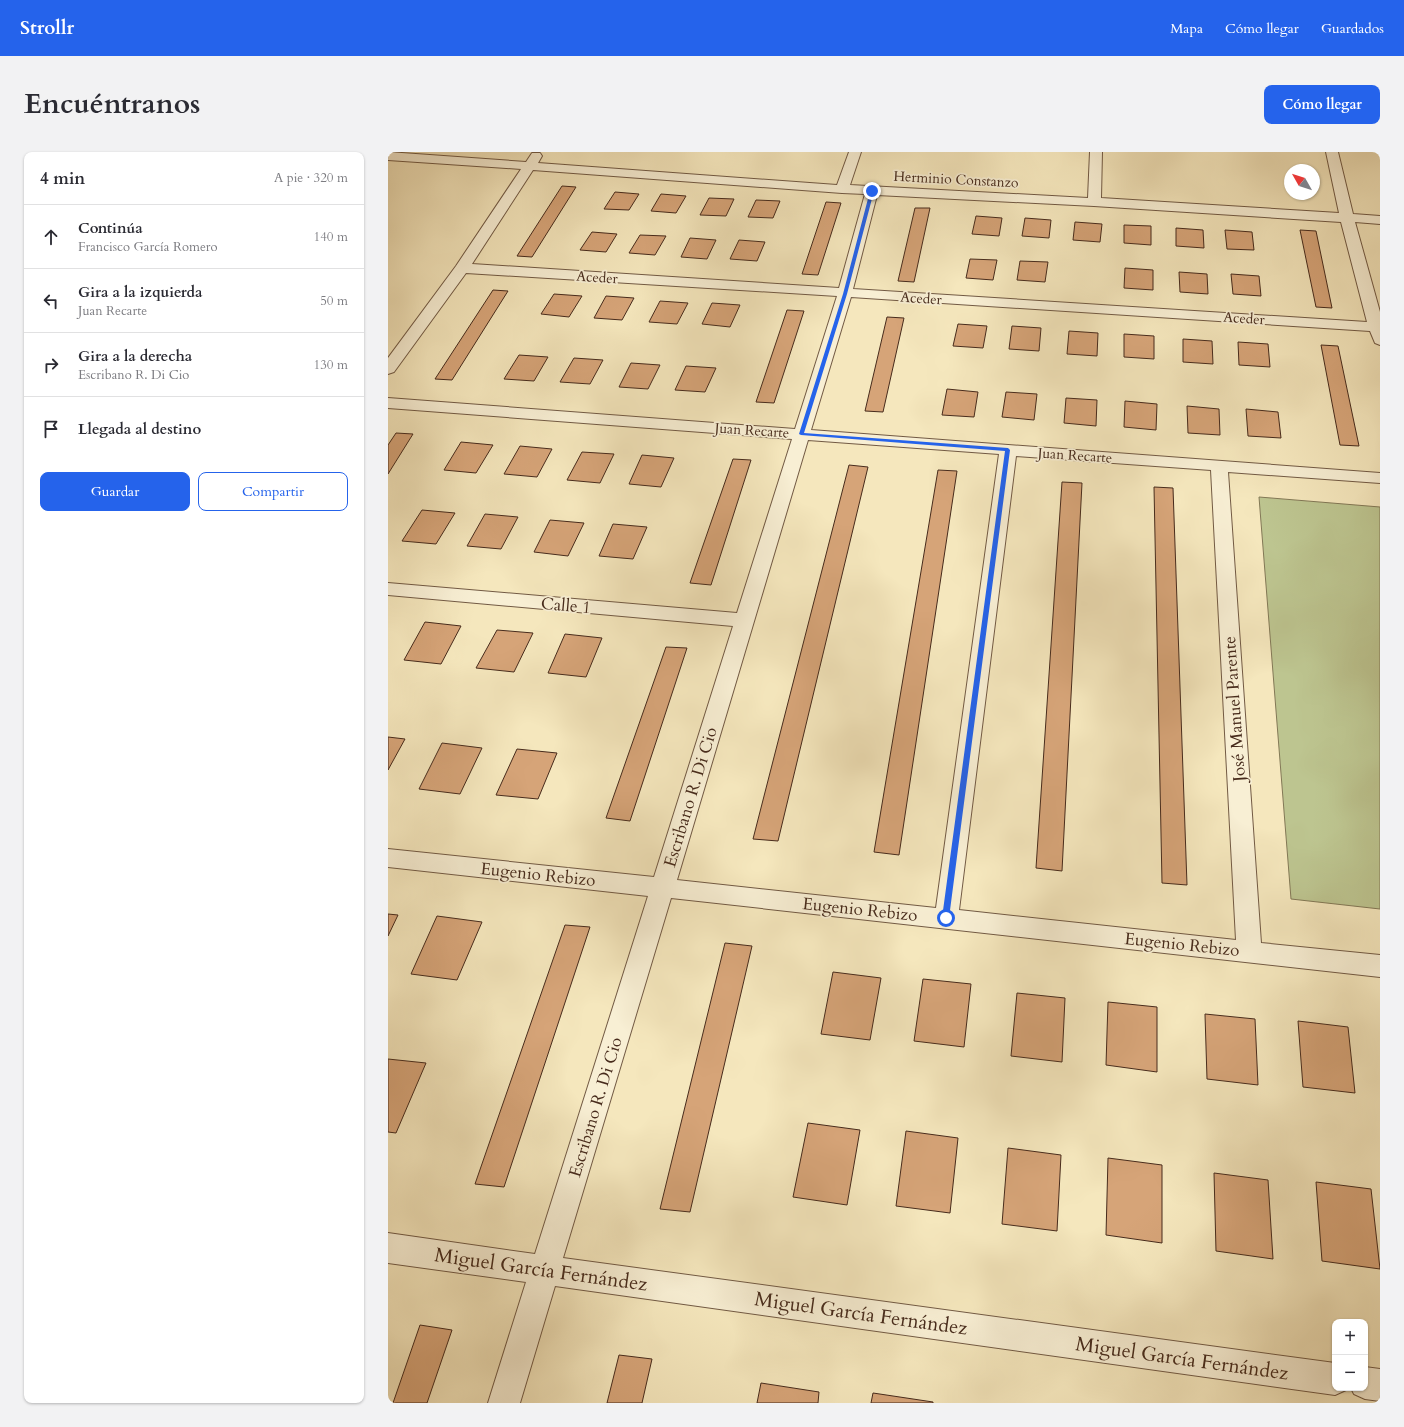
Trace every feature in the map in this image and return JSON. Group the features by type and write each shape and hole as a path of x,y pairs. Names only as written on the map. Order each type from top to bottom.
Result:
{"street":[{"path":"388,369 462,268 539,152"},
{"path":"842,189 855,152"},
{"path":"1094,202 1096,152"},
{"path":"1332,152 1347,218 1379,331"},
{"name":"Herminio Constanzo","path":"388,156 872,191 1094,202 1380,220"},
{"name":"Escribano R. Di Cio","path":"504,1403 845,294 872,191"},
{"name":"Aceder","path":"462,268 1379,331"},
{"name":"Juan Recarte","path":"388,403 1380,478"},
{"path":"946,918 1008,450"},
{"name":"José Manuel Parente","path":"1219,466 1249,951"},
{"name":"Calle 1","path":"388,589 744,620"},
{"name":"Eugenio Rebizo","path":"388,858 1380,966"},
{"name":"Miguel García Fernández","path":"388,1248 1332,1379"},
{"path":"1368,1383 1380,1385"}],"green space":[{"path":"1259,497 1380,507 1380,909 1291,899"}],"building":[{"path":"562,186 576,187 532,257 517,256"},
{"path":"615,192 639,194 629,210 604,209"},
{"path":"661,194 686,196 676,213 651,211"},
{"path":"709,198 734,199 726,216 700,215"},
{"path":"756,200 780,201 773,218 748,217"},
{"path":"826,202 841,203 818,275 802,274"},
{"path":"915,208 930,208 914,282 898,281"},
{"path":"976,216 1002,218 999,236 972,234"},
{"path":"1025,218 1051,220 1049,238 1022,236"},
{"path":"1075,222 1102,224 1100,242 1073,240"},
{"path":"1124,225 1151,226 1151,245 1124,243"},
{"path":"1176,228 1203,230 1204,248 1176,246"},
{"path":"1225,230 1252,232 1254,250 1227,249"},
{"path":"1300,230 1316,231 1332,308 1316,307"},
{"path":"592,232 617,234 606,252 580,250"},
{"path":"640,235 666,236 655,255 629,253"},
{"path":"690,238 716,240 707,259 681,257"},
{"path":"739,240 765,242 757,261 730,259"},
{"path":"970,259 997,260 993,280 966,278"},
{"path":"1020,261 1048,262 1045,282 1017,280"},
{"path":"1125,268 1153,270 1153,290 1124,288"},
{"path":"1179,272 1207,274 1208,294 1180,292"},
{"path":"1231,274 1259,276 1261,296 1233,294"},
{"path":"493,290 508,291 452,380 435,379"},
{"path":"554,294 582,296 569,317 541,314"},
{"path":"606,296 634,298 622,320 594,318"},
{"path":"660,301 688,303 677,324 649,322"},
{"path":"712,303 740,305 730,327 702,324"},
{"path":"787,310 804,311 774,403 756,402"},
{"path":"887,317 904,318 883,412 865,411"},
{"path":"958,324 987,326 983,348 953,346"},
{"path":"1012,326 1041,328 1039,351 1009,349"},
{"path":"1069,331 1098,333 1097,356 1067,354"},
{"path":"1124,334 1154,336 1154,359 1124,357"},
{"path":"1183,339 1212,341 1213,364 1183,362"},
{"path":"1238,342 1268,344 1270,367 1239,365"},
{"path":"1321,345 1338,346 1359,446 1340,445"},
{"path":"519,355 548,357 534,381 504,379"},
{"path":"574,358 603,360 590,384 560,382"},
{"path":"631,363 660,365 648,389 619,387"},
{"path":"686,366 716,368 705,392 675,390"},
{"path":"947,389 978,392 974,417 942,415"},
{"path":"1006,392 1037,394 1034,420 1002,417"},
{"path":"1066,398 1097,400 1096,426 1064,423"},
{"path":"1125,401 1157,404 1156,430 1124,427"},
{"path":"1187,406 1219,409 1220,435 1188,433"},
{"path":"1246,409 1278,412 1281,438 1248,436"},
{"path":"396,433 413,434 388,474 388,445"},
{"path":"461,442 493,445 476,473 444,470"},
{"path":"520,446 552,449 537,477 504,474"},
{"path":"582,452 614,454 600,483 567,480"},
{"path":"642,455 674,458 661,487 629,484"},
{"path":"733,459 751,460 711,585 690,583"},
{"path":"849,465 868,467 778,841 753,839"},
{"path":"938,470 957,471 899,855 874,852"},
{"path":"1062,482 1082,483 1062,871 1036,868"},
{"path":"1154,487 1173,488 1187,885 1162,883"},
{"path":"422,510 455,513 436,544 402,541"},
{"path":"485,514 518,517 501,549 467,546"},
{"path":"550,520 584,523 568,556 534,552"},
{"path":"613,524 647,527 633,559 599,556"},
{"path":"425,622 461,626 441,664 404,660"},
{"path":"497,630 533,633 514,672 476,668"},
{"path":"565,634 602,638 586,677 548,673"},
{"path":"666,647 687,648 630,821 606,818"},
{"path":"388,737 405,739 388,770"},
{"path":"442,743 482,748 460,794 419,789"},
{"path":"517,749 557,753 538,799 496,795"},
{"path":"388,914 398,915 388,936"},
{"path":"437,916 482,922 457,980 411,974"},
{"path":"565,925 590,927 504,1187 475,1184"},
{"path":"725,943 752,946 690,1212 660,1209"},
{"path":"833,972 881,978 870,1040 821,1034"},
{"path":"923,979 971,984 964,1047 914,1041"},
{"path":"1017,993 1065,998 1062,1062 1011,1056"},
{"path":"1108,1002 1157,1007 1157,1072 1106,1065"},
{"path":"1205,1014 1255,1019 1258,1085 1207,1079"},
{"path":"1298,1021 1348,1027 1355,1093 1303,1087"},
{"path":"388,1059 426,1063 396,1133 388,1132"},
{"path":"808,1123 860,1130 847,1205 793,1197"},
{"path":"906,1131 958,1138 950,1213 896,1206"},
{"path":"1008,1148 1061,1155 1057,1231 1002,1224"},
{"path":"1108,1158 1162,1165 1162,1243 1106,1235"},
{"path":"1214,1173 1268,1180 1273,1259 1216,1251"},
{"path":"1316,1182 1371,1189 1380,1269 1322,1261"},
{"path":"420,1325 452,1330 427,1403 393,1403"},
{"path":"619,1355 652,1359 642,1403 607,1403"},
{"path":"761,1383 819,1392 818,1403 757,1403"},
{"path":"873,1393 933,1402 933,1403 871,1403"}],"route":[{"path":"872,191 845,294 801,434 1008,450 946,918"}]}
